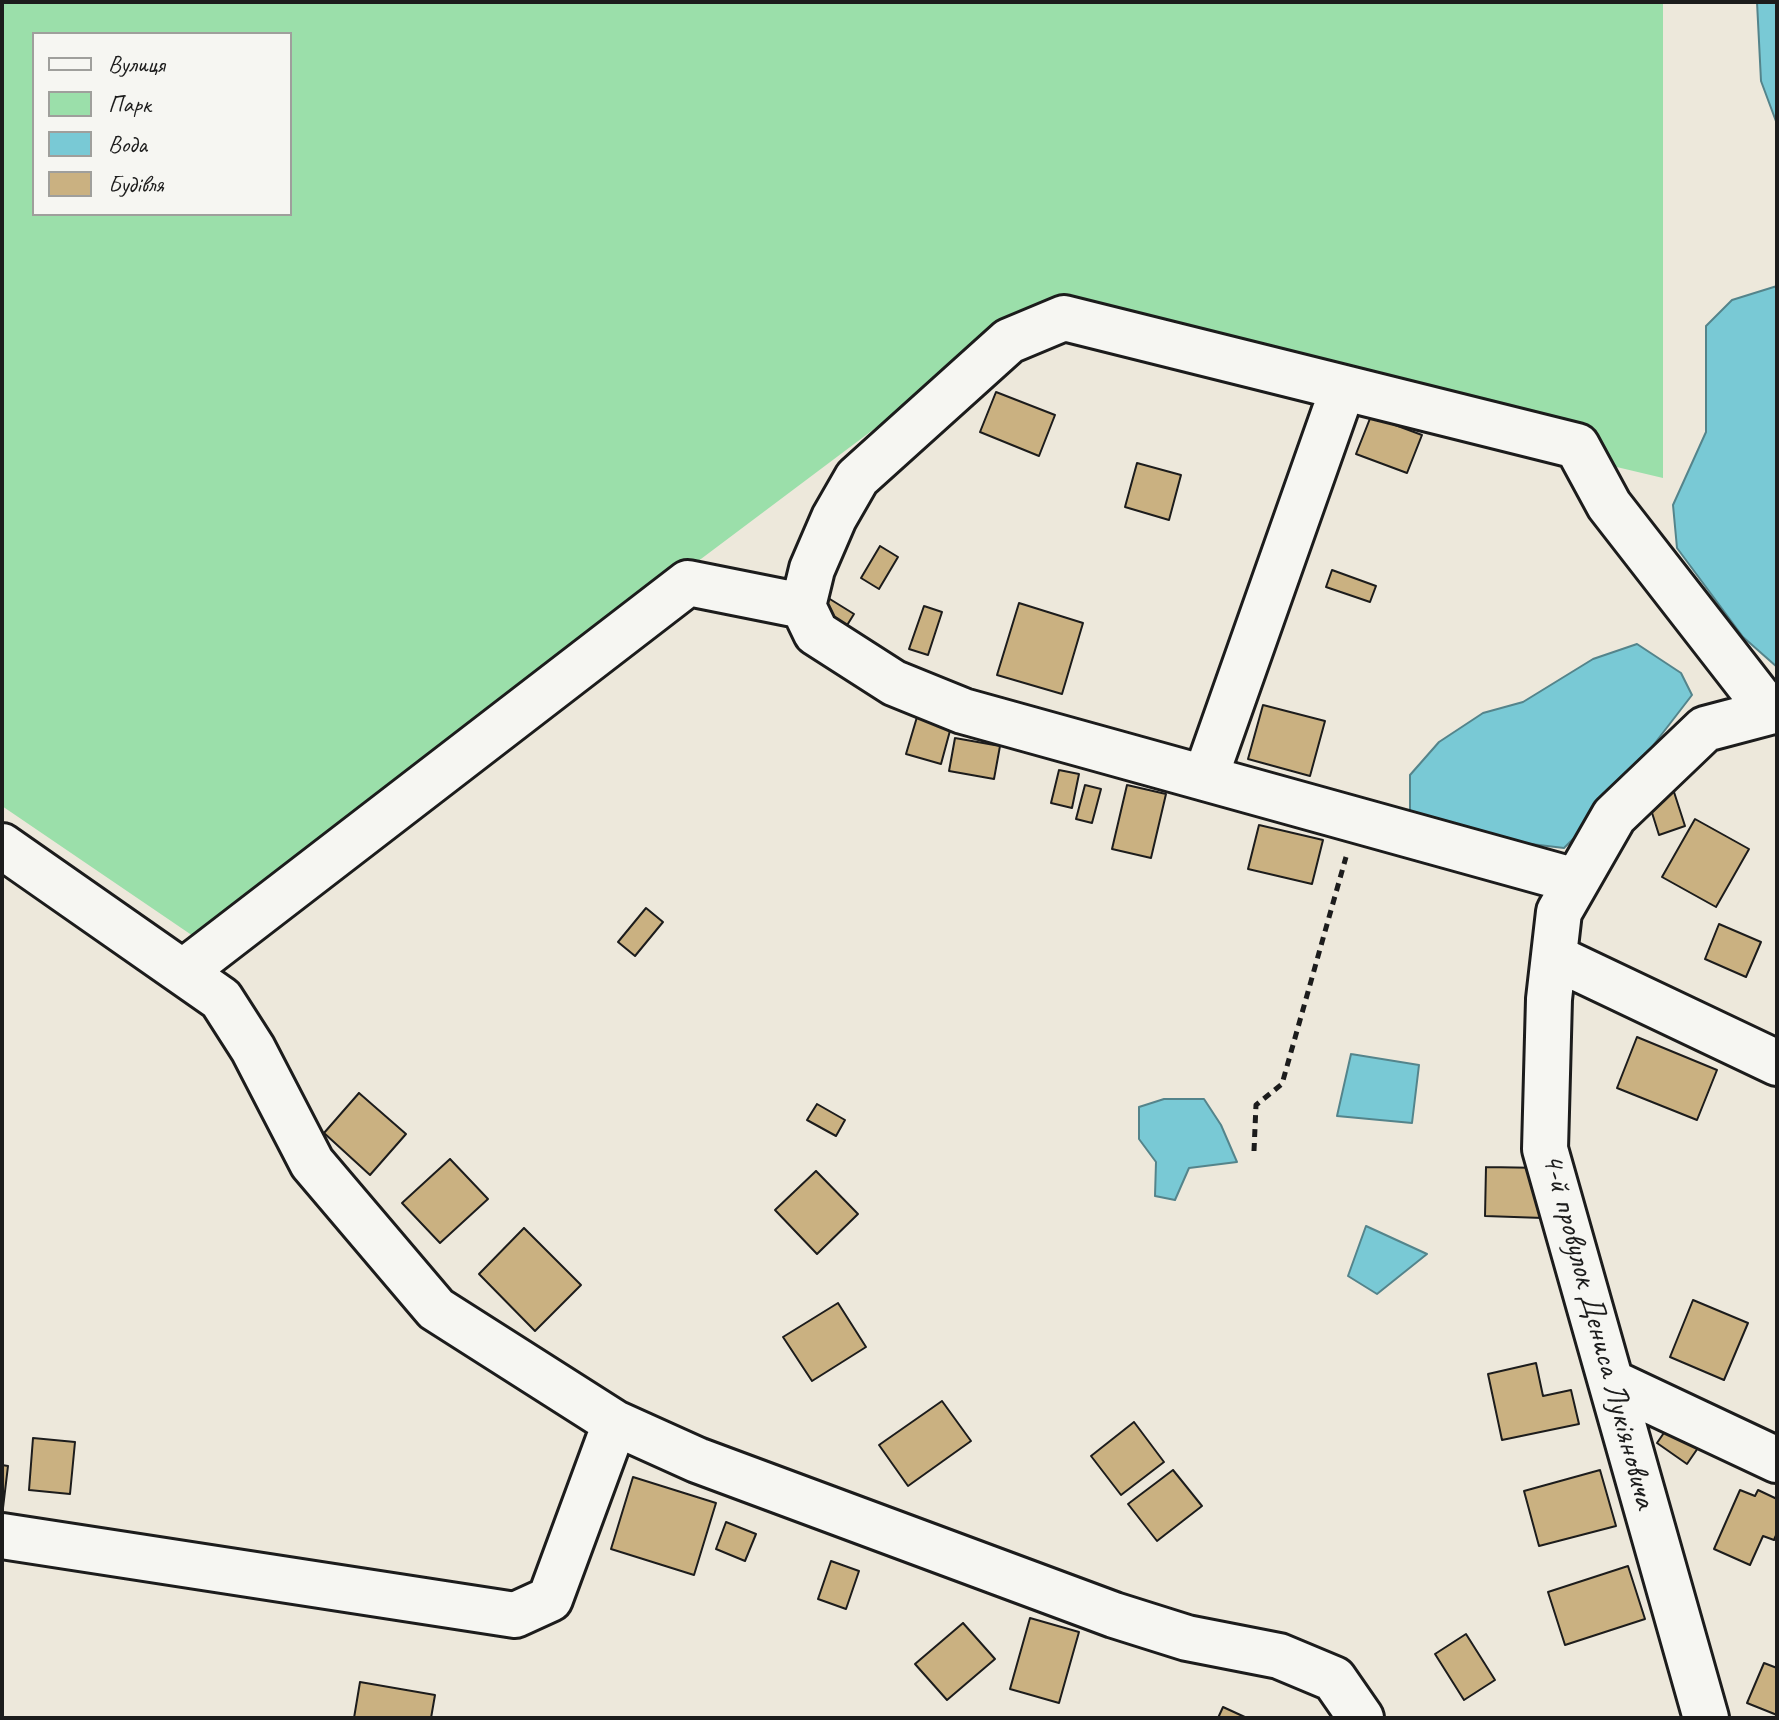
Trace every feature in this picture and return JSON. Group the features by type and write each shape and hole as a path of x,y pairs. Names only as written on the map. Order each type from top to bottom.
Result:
{"street":[{"path":"1576,881 963,711 894,683 816,633 803,606 812,569 834,518 857,478 1009,341 1064,318 1577,446 1609,505 1773,711"},
{"path":"1205,778 1343,388"},
{"path":"183,972 688,583 803,606"},
{"name":"4-й провулок Дениса Лукіяновича","path":"1706,1718 1545,1149 1546,1067 1559,912 1614,816 1705,729 1773,711"},
{"path":"2,846 221,999 253,1049 312,1163 436,1309 615,1423 697,1460 1114,1615 1187,1638 1279,1656 1334,1679 1361,1718"},
{"path":"1554,957 1777,1063"},
{"path":"1611,1382 1777,1460"},
{"path":"2,1536 515,1615 550,1599 615,1423"}],"path":[{"path":"1254,1151 1256,1105 1282,1084 1356,820"}],"green space":[{"path":"2,2 1663,2 1663,478 1014,324 196,938 2,806"}],"water":[{"path":"1757,2 1777,2 1777,124 1761,81"},
{"path":"1777,286 1777,667 1743,637 1677,548 1673,505 1706,432 1706,326 1732,300"},
{"path":"1637,644 1681,673 1692,695 1608,804 1564,848 1472,837 1410,812 1410,775 1439,742 1483,713 1523,702 1593,659"},
{"path":"1351,1054 1419,1065 1412,1123 1337,1116"},
{"path":"1164,1099 1204,1099 1221,1125 1237,1162 1189,1168 1175,1200 1155,1196 1156,1162 1139,1139 1139,1107"},
{"path":"1366,1226 1427,1254 1377,1294 1348,1276"}],"building":[{"path":"996,392 1055,415 1039,456 980,432"},
{"path":"1371,416 1422,435 1407,473 1356,454"},
{"path":"1137,463 1181,475 1169,520 1125,507"},
{"path":"880,546 898,557 879,589 861,578"},
{"path":"1332,570 1376,586 1370,602 1326,587"},
{"path":"825,596 854,614 841,635 812,617"},
{"path":"1019,603 1083,623 1062,694 997,675"},
{"path":"924,606 942,612 928,655 909,649"},
{"path":"1263,705 1325,721 1310,776 1248,759"},
{"path":"917,717 951,727 941,764 906,754"},
{"path":"955,738 1000,746 994,779 949,771"},
{"path":"1059,770 1079,774 1072,808 1051,803"},
{"path":"1085,785 1101,789 1092,823 1076,819"},
{"path":"1127,785 1166,794 1151,858 1112,849"},
{"path":"1674,792 1685,826 1659,835 1648,800"},
{"path":"1695,819 1749,849 1716,907 1662,877"},
{"path":"1259,825 1323,840 1312,884 1248,869"},
{"path":"646,908 663,922 635,956 618,942"},
{"path":"1719,924 1761,942 1746,977 1705,959"},
{"path":"1637,1037 1717,1070 1697,1120 1617,1088"},
{"path":"359,1093 406,1134 370,1175 324,1133"},
{"path":"817,1104 845,1120 836,1136 807,1120"},
{"path":"450,1159 488,1199 440,1243 402,1203"},
{"path":"1486,1167 1545,1168 1543,1218 1485,1216"},
{"path":"816,1171 858,1214 817,1254 775,1210"},
{"path":"524,1228 581,1285 535,1331 479,1274"},
{"path":"1693,1300 1748,1323 1724,1380 1670,1357"},
{"path":"838,1303 866,1347 812,1381 783,1337"},
{"path":"1536,1363 1543,1396 1571,1390 1579,1424 1502,1440 1488,1374"},
{"path":"942,1401 971,1441 908,1486 879,1445"},
{"path":"1134,1422 1164,1462 1121,1495 1091,1456"},
{"path":"1670,1424 1700,1445 1687,1464 1657,1443"},
{"path":"33,1438 75,1442 70,1494 29,1490"},
{"path":"2,1465 8,1466 3,1508 2,1507"},
{"path":"1173,1470 1202,1506 1157,1541 1128,1504"},
{"path":"1600,1470 1616,1526 1539,1546 1524,1491"},
{"path":"633,1477 716,1503 694,1575 611,1549"},
{"path":"1740,1490 1755,1496 1758,1490 1777,1499 1777,1533 1774,1540 1763,1536 1750,1565 1714,1549"},
{"path":"726,1522 756,1534 745,1561 716,1549"},
{"path":"831,1561 859,1571 846,1609 818,1599"},
{"path":"1628,1566 1645,1619 1565,1645 1548,1592"},
{"path":"1030,1618 1079,1632 1059,1703 1010,1689"},
{"path":"963,1623 995,1659 947,1700 915,1664"},
{"path":"1466,1634 1495,1680 1464,1700 1435,1654"},
{"path":"1764,1663 1777,1668 1777,1715 1747,1703"},
{"path":"360,1682 435,1695 431,1718 354,1718"},
{"path":"1223,1707 1247,1718 1218,1718"}]}
